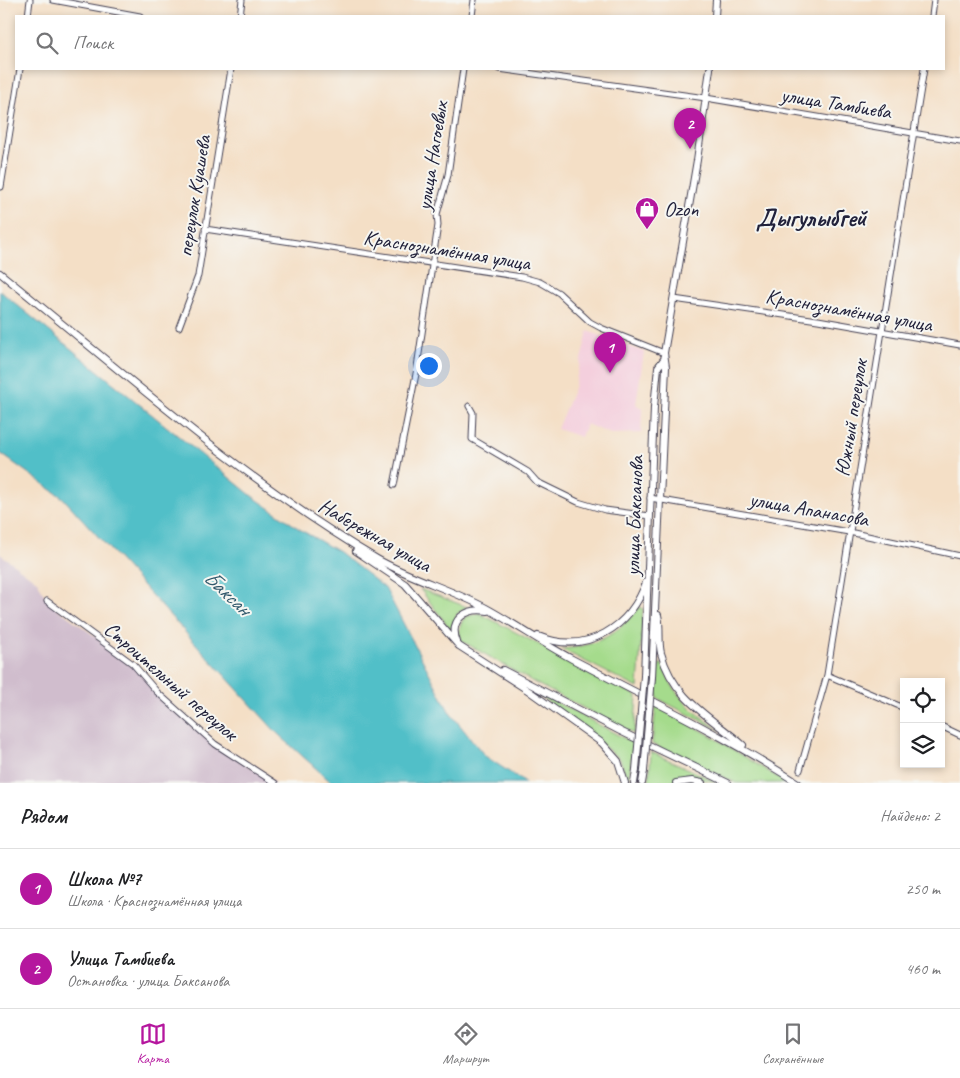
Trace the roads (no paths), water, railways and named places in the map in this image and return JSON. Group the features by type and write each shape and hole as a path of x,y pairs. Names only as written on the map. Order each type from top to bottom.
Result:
{"main road":[{"path":"715,15 716,0"},
{"name":"улица Баксанова","path":"634,783 644,676 650,498 658,367 664,356 674,299 710,70"},
{"name":"Набережная улица","path":"0,273 159,402 307,515 402,572 475,602 494,612 567,656 754,754 798,783"},
{"name":"улица Баксанова","path":"642,783 652,677 656,604 666,368 664,356"},
{"path":"307,515 405,584 459,646 490,665 602,744 618,761 625,783"},
{"path":"519,628 561,643 582,641 599,636 616,626 635,606 642,595 649,571"},
{"path":"656,604 661,652 677,688 690,704 754,754"},
{"path":"459,646 455,633 460,616 470,610 494,612"},
{"path":"490,665 728,783"},
{"path":"676,783 702,783"}],"street":[{"path":"28,15 30,0"},
{"path":"53,0 135,15"},
{"path":"240,15 242,0"},
{"path":"472,15 474,0"},
{"path":"932,15 934,0"},
{"path":"1,187 20,70"},
{"name":"переулок Куашева","path":"179,327 198,276 231,70"},
{"name":"улица Нагоевых","path":"394,485 416,374 438,225 437,214 448,175 463,70"},
{"name":"улица Тамбиева","path":"506,70 706,98 960,141"},
{"name":"Южный переулок","path":"800,770 827,675 924,70"},
{"name":"Краснознамённая улица","path":"205,229 522,277 540,282 559,293 590,322 664,356"},
{"name":"Краснознамённая улица","path":"674,299 960,345"},
{"path":"469,406 473,413 472,439 528,472 537,482 578,502 605,510 650,516"},
{"name":"улица Апанасова","path":"650,498 849,532 960,556"},
{"name":"Строительный переулок","path":"47,601 133,664 157,692 215,744 273,783"},
{"path":"827,675 900,706"},
{"path":"945,728 960,735"}],"water":[{"name":"Баксан","path":"0,291 252,496 301,530 339,552 385,588 450,713 485,756 526,783 332,783 277,733 63,498 0,453"}],"place":[{"name":"Улица Тамбиева","path":"690,149"},
{"name":"Ozon","path":"647,230"},
{"name":"Школа №7","path":"610,373"}],"district":[{"name":"Дыгулыбгей","path":"811,217"}]}
